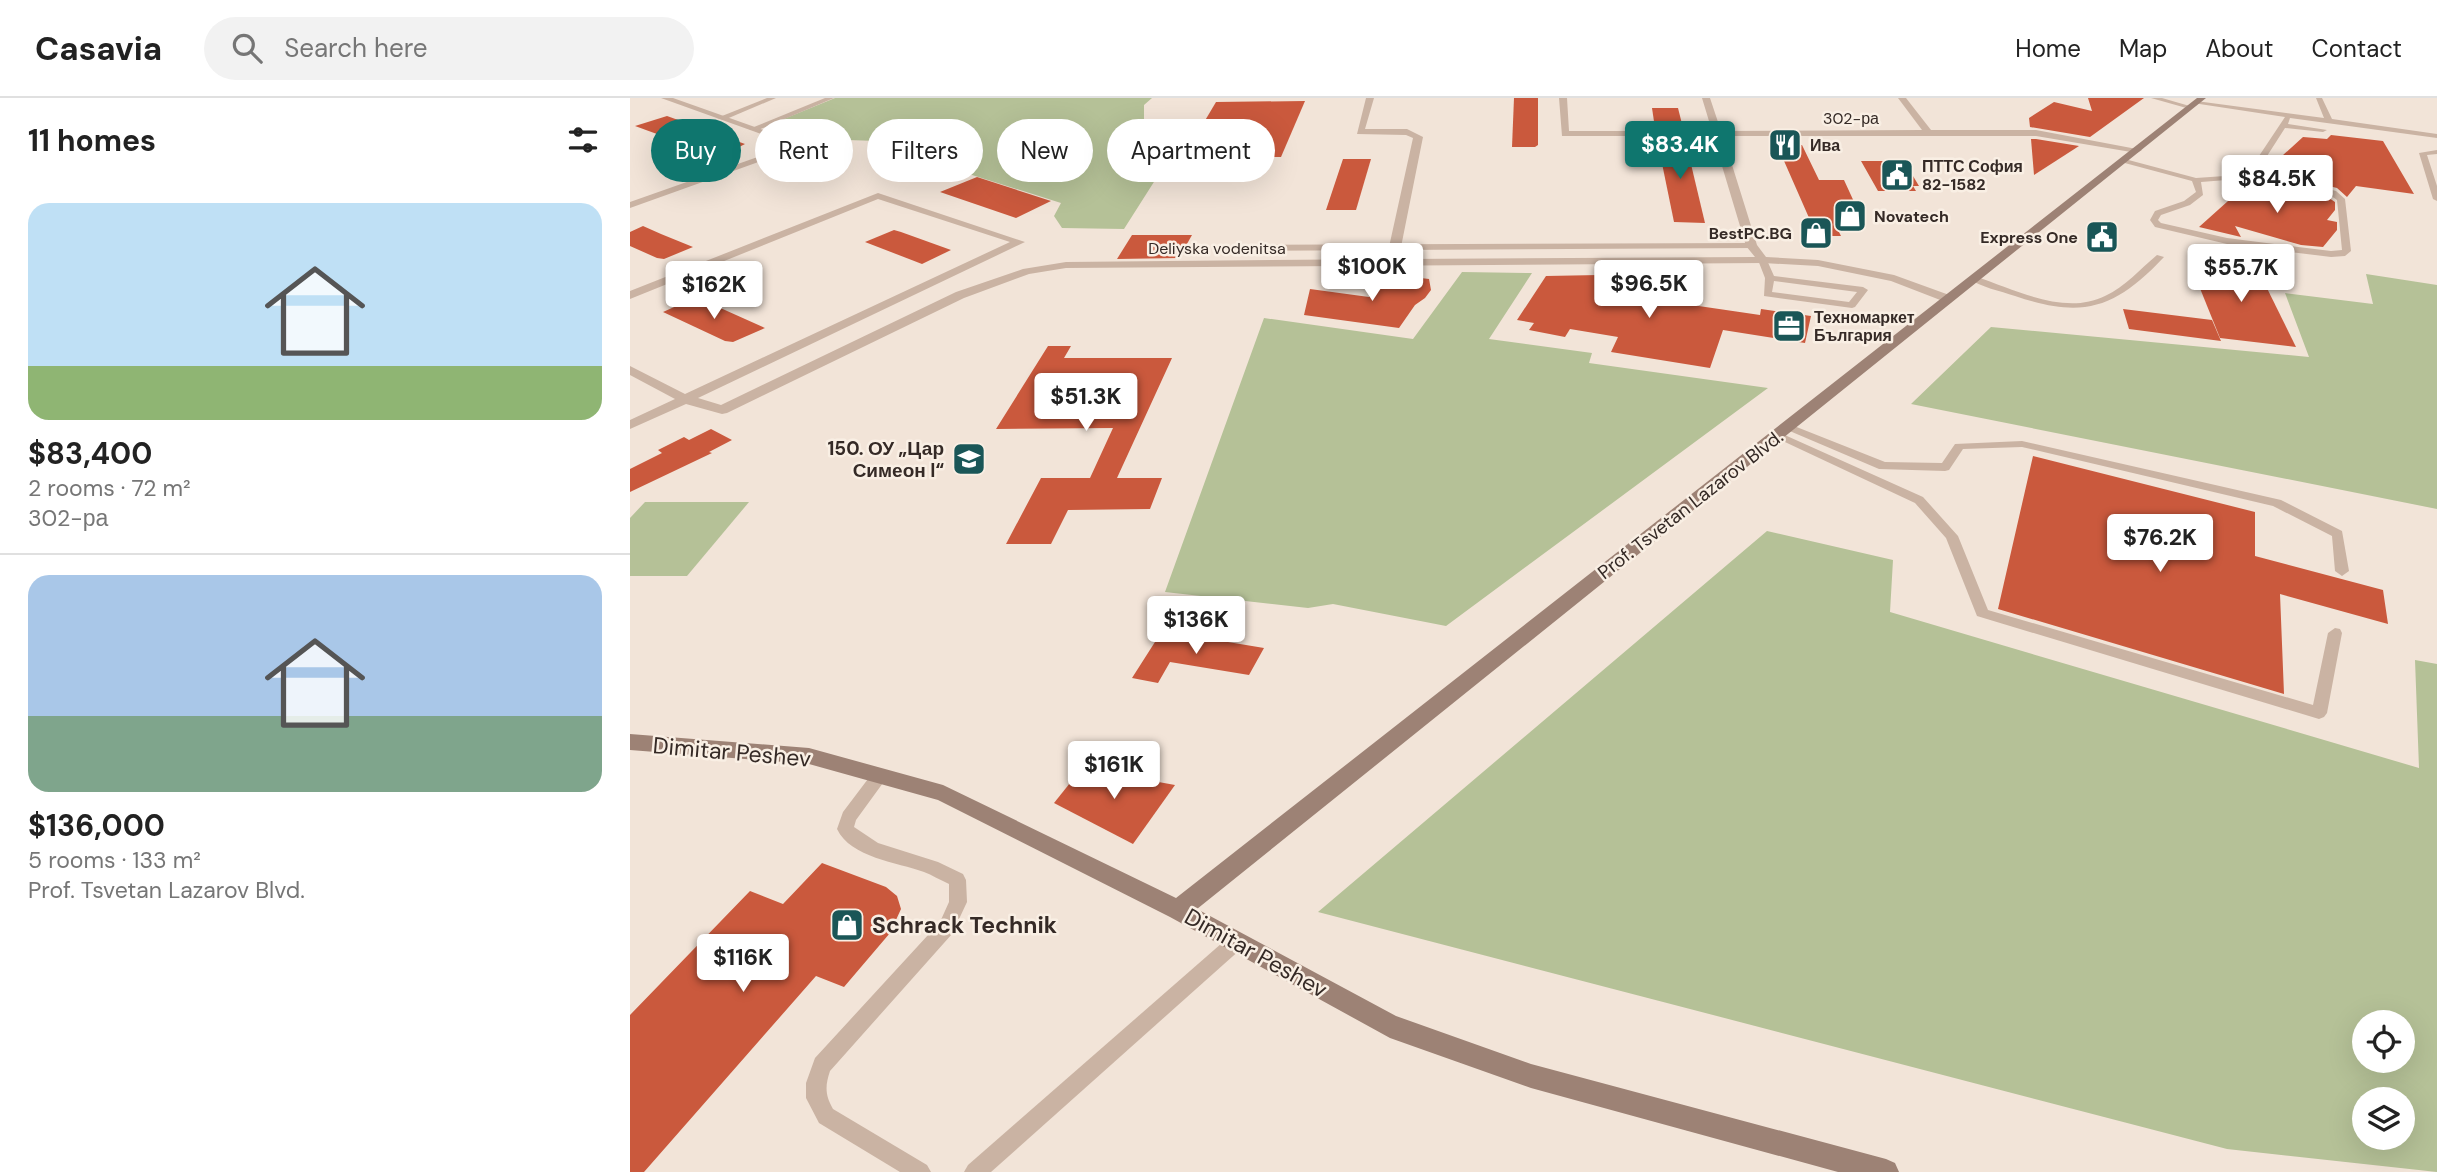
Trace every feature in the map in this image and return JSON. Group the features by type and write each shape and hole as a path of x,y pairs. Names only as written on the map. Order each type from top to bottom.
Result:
{"main road":[{"name":"Prof. Tsvetan Lazarov Blvd.","path":"1178,910 2196,103"},
{"name":"Dimitar Peshev","path":"630,742 809,756 943,793 1178,910 1390,1026 1505,1067 1886,1172"}],"street":[{"path":"1370,98 1360,132 1407,132 1418,137 1395,247 1399,264"},
{"name":"302-ра","path":"1563,98 1565,134 2036,133 2137,150"},
{"path":"1706,98 1752,246 1763,260"},
{"path":"1902,98 1928,133"},
{"path":"630,205 801,145 674,99"},
{"path":"630,295 878,196 1020,242 630,425"},
{"name":"Deliyska vodenitsa","path":"685,399 722,410 960,295 1027,271 1098,264 1763,260 1818,263 1894,278 1948,299"},
{"path":"630,370 685,399"}],"lane":[{"path":"721,118 773,98"},
{"path":"753,129 831,98"},
{"path":"2154,98 2437,136"},
{"path":"2319,98 2329,121"},
{"path":"2257,165 2289,116"},
{"path":"2282,125 2366,134"},
{"path":"2437,152 2423,153 2437,199"},
{"path":"2124,160 2196,180 2239,177 2296,183 2333,193 2341,199 2347,251 2331,254 2227,241 2158,225 2154,220 2158,213 2195,198 2200,192 2196,180"},
{"path":"1225,248 1752,246"},
{"path":"1974,279 2068,307 2091,305 2110,297 2160,257"},
{"path":"1763,260 1770,278 1767,294 1852,305 1863,290 1770,278"},
{"path":"1783,431 1883,466 1945,467 1959,446 2022,444 2277,503 2338,534 2342,571"},
{"path":"1783,431 1919,500 1952,536 1982,612 2319,713 2335,633"},
{"path":"880,776 849,817 845,829 850,836 931,867 957,880 958,902 946,928 822,1065 816,1083 816,1098 826,1116 920,1172"},
{"path":"975,1172 1236,942"}],"green space":[{"path":"835,98 1152,98 1144,105 1144,119 1107,119 1107,182 1154,182 1124,229 1062,228 1054,216 1061,203 983,178 983,119 867,119 867,141 853,140 853,119 784,119"},
{"path":"1462,272 1532,273 1489,339 1592,353 1589,363 1768,388 1446,626 1333,604 1308,608 1165,592 1264,318 1413,339"},
{"path":"2366,274 2437,285 2437,509 1911,404 1991,327 2309,357 2285,293 2373,304"},
{"path":"645,502 749,502 687,576 630,576 630,518"},
{"path":"1767,531 1893,560 1890,612 2419,768 2415,660 2437,664 2437,1172 2227,1149 1318,912"}],"building":[{"path":"1514,98 1538,98 1538,145 1535,147 1512,147"},
{"path":"2088,98 2144,98 2090,137 2030,127 2029,118 2054,102 2092,111"},
{"path":"1305,101 1281,157 1275,157 1275,119 1206,119 1216,102"},
{"path":"1652,108 1678,108 1683,128 1655,128"},
{"path":"651,121 651,132 635,126"},
{"path":"2331,135 2383,141 2414,194 2356,186 2347,197 2337,188 2297,178 2261,175 2303,137 2327,139"},
{"path":"1657,139 1685,139 1705,223 1674,222"},
{"path":"2031,139 2036,139 2079,146 2034,175"},
{"path":"1777,145 1802,145 1819,180 1844,180 1861,217 1855,217 1859,224 1841,224 1845,232 1839,232 1841,236 1817,236"},
{"path":"1343,159 1371,159 1356,210 1326,210"},
{"path":"1861,161 1904,161 1919,186 1913,186 1916,191 1878,191"},
{"path":"983,179 1051,201 1016,218 940,192 965,182 983,182"},
{"path":"2247,184 2303,189 2326,196 2335,202 2335,210 2327,220 2337,222 2337,230 2323,247 2301,245 2235,226 2241,237 2199,227"},
{"path":"643,226 693,247 664,259 657,258 630,246 630,232"},
{"path":"894,230 951,250 922,264 865,242"},
{"path":"1132,235 1192,235 1179,258 1117,259"},
{"path":"2189,261 2257,268 2296,347 2220,338"},
{"path":"1599,275 1618,278 1610,293 1760,315 1761,309 1811,316 1805,343 1723,330 1710,368 1611,352 1618,337 1570,329 1565,337 1529,330 1534,323 1517,320 1546,276"},
{"path":"1388,276 1429,279 1431,290 1415,305 1399,328 1304,315 1310,289 1369,297"},
{"path":"692,299 702,304 707,302 765,328 733,342 725,341 663,312"},
{"path":"2123,309 2212,320 2221,341 2129,329"},
{"path":"1048,346 1071,346 1064,358 1172,358 1117,478 1162,478 1150,509 1068,510 1051,544 1006,544 1041,478 1090,478 1113,428 996,429"},
{"path":"711,429 732,440 709,452 712,453 630,492 630,469 662,453 658,450 684,437 689,440"},
{"path":"2033,456 2255,512 2255,556 2383,590 2388,624 2280,594 2284,694 1998,609"},
{"path":"1162,631 1264,648 1249,675 1170,662 1158,683 1132,678"},
{"path":"1082,768 1175,785 1133,844 1054,803"},
{"path":"822,863 886,887 897,896 901,909 890,933 844,987 816,976 644,1172 630,1172 630,1015 750,891 783,904"}],"place":[{"name":"Ива","path":"1785,145"},
{"name":"ПТТС София 82-1582","path":"1897,175"},
{"name":"Novatech","path":"1850,216"},
{"name":"BestPC.BG","path":"1816,233"},
{"name":"Express One","path":"2102,237"},
{"name":"Техномаркет България","path":"1789,326"},
{"name":"150. ОУ „Цар Симеон I“","path":"969,459"},
{"name":"Schrack Technik","path":"847,925"}]}
